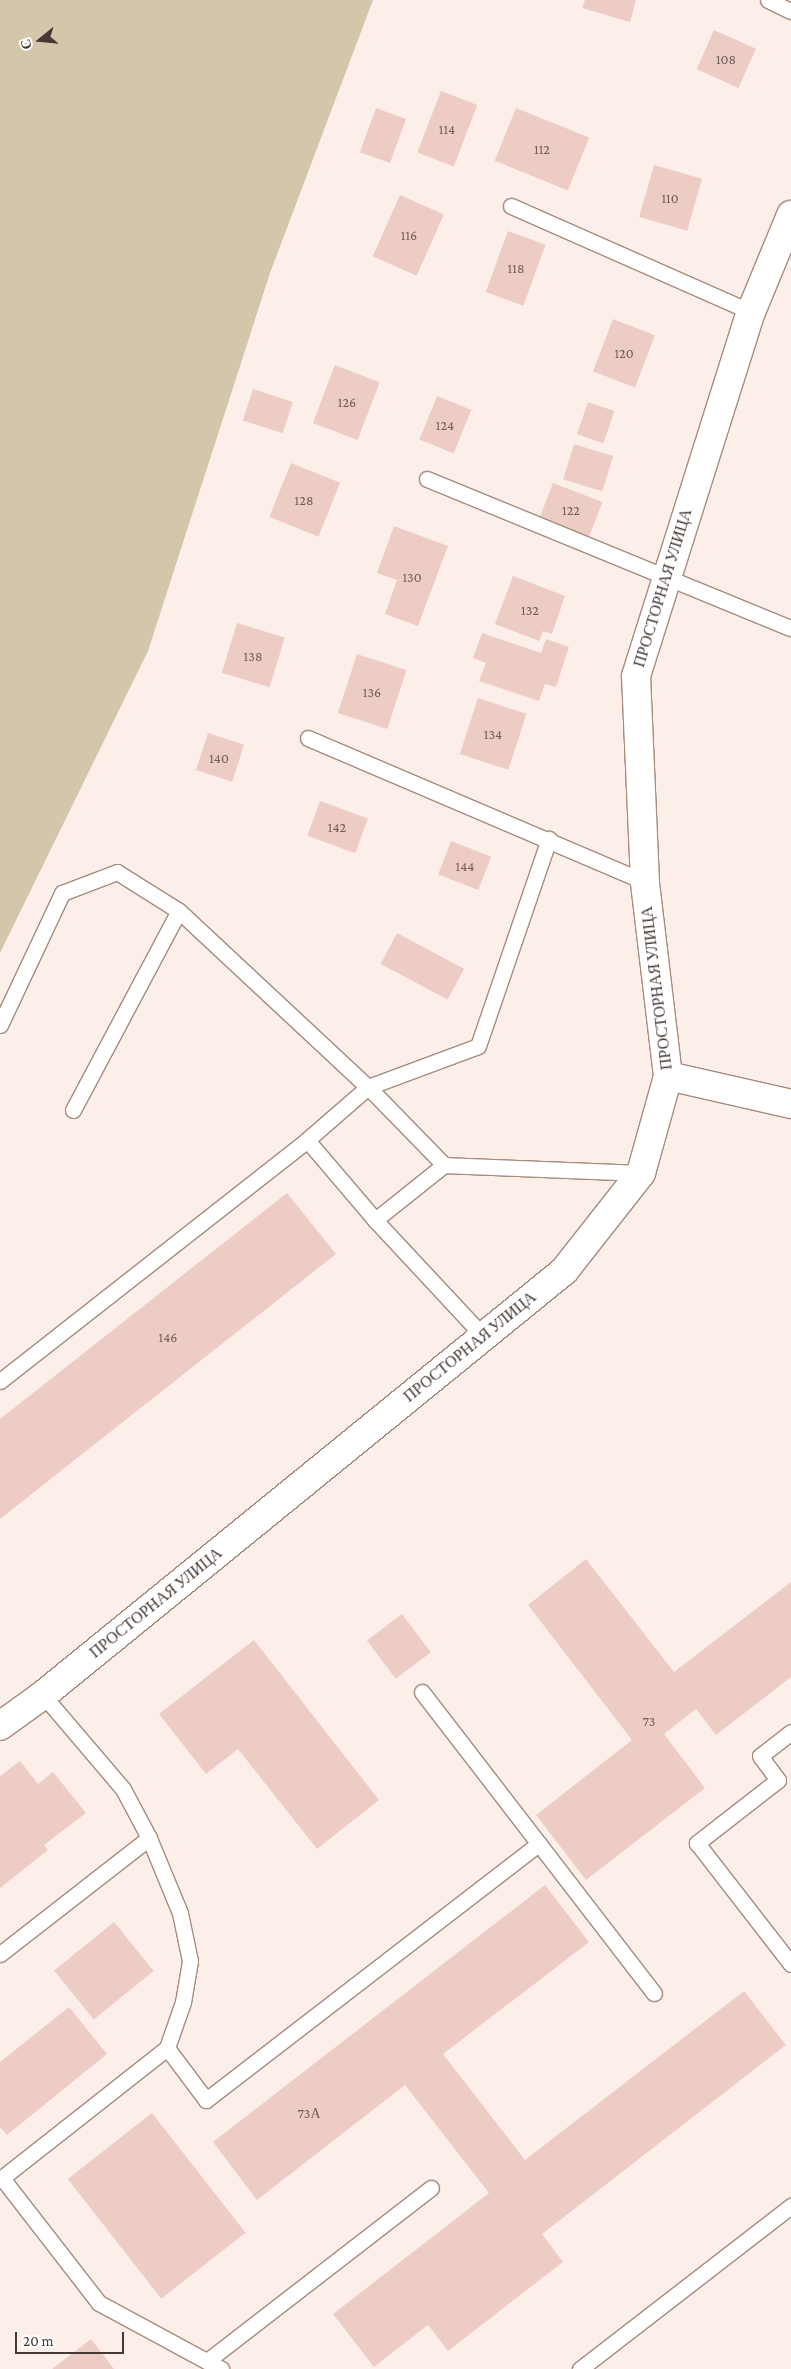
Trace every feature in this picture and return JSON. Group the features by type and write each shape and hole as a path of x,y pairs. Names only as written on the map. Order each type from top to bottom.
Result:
{"street":[{"name":"ПРОСТОРНАЯ УЛИЦА","path":"0,1726 43,1695 564,1271 641,1173 668,1076 645,882 636,676 665,576 751,312 791,215"},
{"path":"668,1076 791,1104"}],"lane":[{"path":"768,0 791,12"},
{"path":"511,206 751,312"},
{"path":"427,479 791,628"},
{"path":"308,738 549,839 645,882"},
{"path":"0,1381 307,1140 368,1087 478,1046 549,839"},
{"path":"0,1025 62,893 117,872 179,911 368,1087 444,1165"},
{"path":"73,1110 179,911"},
{"path":"307,1140 375,1220 483,1336"},
{"path":"375,1220 444,1165 641,1173"},
{"path":"422,1692 654,1993"},
{"path":"43,1695 122,1789 150,1838 180,1913 190,1961 183,2002 167,2048 2,2178 99,2303 221,2369"},
{"path":"791,1732 760,1756 778,1780 697,1843 791,1964"},
{"path":"0,1954 150,1838"},
{"path":"167,2048 206,2100 538,1844"},
{"path":"207,2361 431,2188"},
{"path":"580,2369 791,2206"}],"shaded area":[{"path":"0,0 373,0 270,273 148,651 0,953"}],"building":[{"path":"585,0 636,0 630,22 582,8"},
{"path":"714,30 756,49 739,88 697,69"},
{"path":"441,91 477,105 454,167 417,153"},
{"path":"376,108 406,119 390,163 360,152"},
{"path":"516,108 589,138 568,190 495,161"},
{"path":"654,165 702,179 687,231 639,217"},
{"path":"400,195 444,215 417,276 373,256"},
{"path":"508,231 546,245 523,306 486,292"},
{"path":"613,319 655,335 635,387 593,371"},
{"path":"335,365 380,382 358,440 313,423"},
{"path":"253,389 293,402 283,433 243,420"},
{"path":"437,396 471,410 454,453 419,440"},
{"path":"588,402 614,411 603,443 577,434"},
{"path":"574,444 613,456 602,491 563,479"},
{"path":"291,463 340,483 318,537 269,517"},
{"path":"553,483 602,502 589,537 540,518"},
{"path":"394,526 448,546 418,626 385,614 397,580 377,573"},
{"path":"513,576 565,596 552,634 543,631 539,641 495,624"},
{"path":"237,623 285,638 270,687 222,673"},
{"path":"482,633 541,653 546,639 569,647 556,687 545,684 539,701 479,681 486,663 473,658"},
{"path":"357,654 406,670 387,729 338,713"},
{"path":"478,698 527,714 508,770 460,754"},
{"path":"208,733 244,745 232,782 196,770"},
{"path":"320,801 368,818 355,853 307,836"},
{"path":"451,841 491,856 478,890 438,875"},
{"path":"397,933 464,969 448,1000 381,964"},
{"path":"287,1193 336,1254 0,1519 0,1419"},
{"path":"586,1559 674,1672 791,1582 791,1677 716,1735 696,1709 664,1734 705,1788 586,1880 536,1815 632,1740 528,1605"},
{"path":"402,1614 431,1652 396,1679 367,1640"},
{"path":"254,1640 379,1800 317,1849 238,1749 206,1774 159,1714"},
{"path":"20,1761 38,1784 53,1772 86,1813 44,1845 48,1850 0,1888 0,1776"},
{"path":"545,1885 589,1942 443,2054 525,2160 744,1991 786,2045 542,2234 563,2262 448,2351 428,2325 374,2367 333,2314 489,2193 405,2085 257,2200 213,2142"},
{"path":"114,1922 154,1971 94,2019 54,1970"},
{"path":"69,2007 107,2054 7,2135 0,2127 0,2062"},
{"path":"152,2113 246,2233 161,2299 68,2179"},
{"path":"91,2339 114,2369 52,2369"}]}
